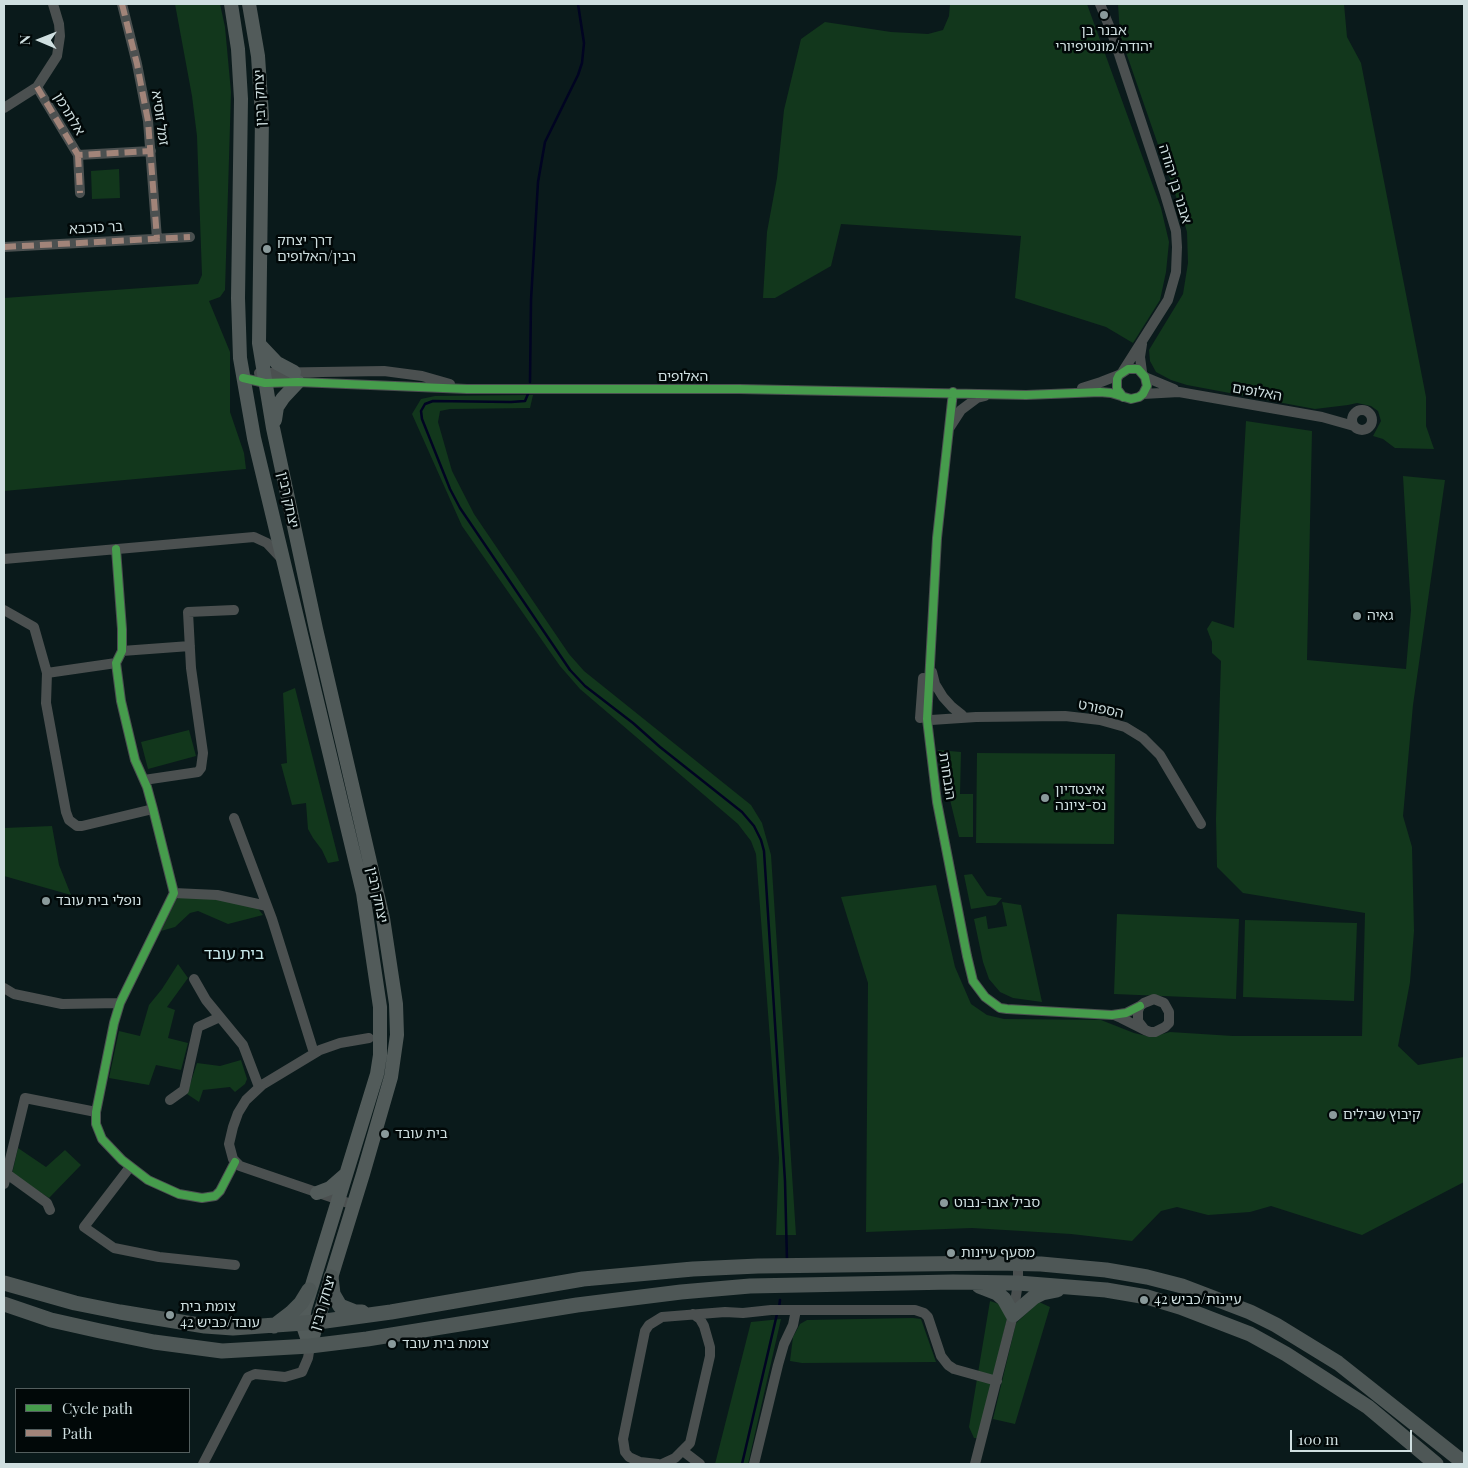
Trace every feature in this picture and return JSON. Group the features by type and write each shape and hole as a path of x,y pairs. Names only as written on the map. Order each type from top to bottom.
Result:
{"highway":[{"path":"4,1283 75,1303 205,1326 233,1328 318,1322 391,1312 582,1279 693,1269 768,1266 1041,1264 1106,1270 1147,1277 1182,1286 1250,1312 1338,1363 1464,1463"},
{"path":"331,1277 333,1294 340,1306 355,1312 391,1312"},
{"path":"953,1282 979,1286 998,1293 1004,1299 1013,1315 1034,1297 1071,1287"},
{"path":"4,1304 50,1320 154,1342 231,1351 310,1346 384,1337 577,1305 681,1292 750,1286 953,1282 1018,1283 1106,1290 1147,1297 1180,1307 1250,1334 1286,1354 1368,1407 1436,1464"},
{"path":"274,1326 291,1314 310,1290"}],"main road":[{"name":"יצחק רבין","path":"231,4 238,48 241,99 238,298 243,378 254,438 363,893 380,1007 380,1055 377,1074 310,1290 302,1324 310,1346"},
{"name":"יצחק רבין","path":"249,4 260,73 262,116 259,343 264,378 314,620 383,918 396,1004 397,1035 391,1077 310,1346"},
{"path":"259,343 276,363 296,377 277,407 273,428"},
{"path":"318,1193 330,1188 348,1172"}],"street":[{"path":"4,108 37,87 57,56 60,46 59,24 54,4"},
{"name":"זמל זוסיא","path":"122,4 138,64 148,121 156,239"},
{"name":"אבנר בן יהודה","path":"1100,4 1112,33 1176,232 1177,260 1172,287 1161,313 1121,373"},
{"name":"אבנר בן יהודה","path":"1109,4 1112,33"},
{"name":"אלתרמן","path":"37,87 78,155 80,193"},
{"name":"אלתרמן","path":"78,155 151,152"},
{"name":"בר כוכבא","path":"4,247 190,237"},
{"name":"אבנר בן יהודה","path":"1143,341 1140,351 1144,374"},
{"path":"1133,368 1144,374 1147,386 1143,394 1135,399 1123,397 1117,389 1117,379 1121,373 1133,368"},
{"name":"האלופים","path":"243,378 296,377 384,371 422,376 467,389"},
{"name":"האלופים","path":"1054,394 1102,382 1121,373"},
{"name":"האלופים","path":"1144,374 1167,387 1187,394"},
{"name":"האלופים","path":"296,377 467,389 739,389 953,392 990,395 1100,392 1123,397"},
{"name":"הנבחרת","path":"937,802 922,746 933,625 937,538 953,392"},
{"name":"האלופים","path":"1143,394 1165,392 1187,394 1322,417 1354,426"},
{"path":"949,430 961,410 977,398 990,395"},
{"path":"1366,410 1371,415 1373,422 1367,430 1360,430 1354,426 1352,420 1356,412 1366,410"},
{"name":"האלופים","path":"1322,417 1356,412"},
{"path":"4,559 258,538 270,545 284,563"},
{"path":"116,549 122,651 116,663 121,701 135,760 144,780 153,809 174,893 120,1003 114,1022 96,1112 97,1128 102,1139 130,1167 148,1180 168,1190 190,1197 213,1197 218,1193 235,1162"},
{"path":"4,610 34,627 47,673 46,703 69,820 77,826 82,826 153,809"},
{"path":"144,780 198,772 202,768 203,753 190,646 188,612 234,610"},
{"name":"הנבחרת","path":"933,625 924,668 925,717 937,802 973,981 985,997 1000,1008 1112,1015 1126,1013 1140,1006"},
{"path":"122,651 190,646"},
{"path":"47,673 116,663"},
{"path":"930,666 935,684 942,697 962,715"},
{"name":"הספורט","path":"925,717 942,713 976,717"},
{"name":"הספורט","path":"925,717 947,720 976,717 1065,716 1100,720 1125,727 1143,738 1160,755 1200,824"},
{"path":"929,741 933,731 947,720"},
{"path":"234,818 266,906 314,1052"},
{"path":"174,893 217,895 266,906"},
{"path":"194,979 206,1000 243,1045 259,1087"},
{"path":"4,988 14,994 62,1004 120,1003"},
{"path":"1154,1000 1164,1003 1169,1012 1168,1023 1165,1027 1155,1032 1145,1030 1138,1021 1137,1016 1140,1006 1154,1000"},
{"name":"הנבחרת","path":"1112,1015 1145,1030"},
{"path":"170,1100 184,1090 198,1028 220,1017"},
{"path":"354,1205 247,1169 235,1162 229,1144 232,1127 242,1106 259,1087 314,1052 340,1043 369,1038"},
{"path":"50,1210 47,1203 5,1179 25,1098 96,1112"},
{"path":"130,1167 84,1227 114,1248 159,1257 235,1265"},
{"path":"975,1464 1013,1315 1018,1283 1018,1264"},
{"path":"652,1464 640,1462 629,1457 623,1444 623,1433 643,1338 649,1325 655,1320 671,1316 773,1310 919,1311 928,1317 941,1356 948,1365 954,1369 997,1381"},
{"path":"754,1464 782,1350 793,1325 796,1310"},
{"path":"705,1331 711,1319 718,1313"},
{"path":"662,1464 675,1458 690,1443 710,1356 710,1348 705,1331 700,1319 693,1314"},
{"path":"202,1464 248,1377 255,1374 286,1377 302,1372 308,1358 310,1346"},
{"path":"683,1451 700,1464"}],"green space":[{"path":"175,4 220,4 225,27 231,92 225,290 220,297 209,301 230,352 230,412 244,453 246,469 4,491 4,298 198,284 202,275 197,136 192,96"},
{"path":"950,4 1087,4 1161,208 1169,242 1166,272 1160,300 1133,343 1106,327 1015,298 1021,236 841,224 831,266 775,298 763,298 767,232 777,178 784,110 801,39 825,22 891,32 928,34 943,30 949,16"},
{"path":"1118,4 1344,4 1347,37 1361,63 1426,397 1426,426 1434,449 1395,448 1383,439 1373,436 1381,421 1378,411 1371,406 1357,403 1315,409 1187,385 1171,380 1156,372 1150,361 1149,350 1183,294 1188,263 1187,232 1120,35"},
{"path":"119,169 120,198 92,199 91,171"},
{"path":"533,395 530,408 450,409 440,411 438,422 452,471 474,514 569,654 584,671 751,805 762,823 771,855 796,1235 776,1235 779,1158 756,854 751,841 738,824 580,689 560,666 462,526 412,414 421,399 435,396"},
{"path":"1246,421 1312,431 1307,660 1406,669 1411,610 1403,476 1445,480 1413,705 1403,816 1412,847 1414,931 1410,982 1398,1046 1418,1065 1464,1057 1464,1182 1362,1235 1271,1206 1250,1212 1208,1215 1177,1207 1161,1211 1132,1241 1071,1234 972,1228 866,1232 868,983 841,897 936,885 955,967 971,1004 987,1015 1004,1019 1101,1020 1134,1033 1151,1037 1170,1032 1233,1036 1362,1036 1365,913 1243,893 1217,867 1216,819 1221,661 1212,653 1212,642 1207,629 1212,621 1234,628"},
{"path":"295,688 339,861 328,863 322,850 313,838 308,829 306,803 292,805 281,764 287,763 283,693"},
{"path":"189,730 196,756 148,769 141,742"},
{"path":"938,750 961,752 960,794 973,794 973,837 959,837"},
{"name":"איצטדיון נס-ציונה","path":"977,753 1115,754 1114,844 976,843"},
{"path":"52,826 59,865 71,895 4,876 4,828"},
{"path":"972,874 987,896 1002,898 996,905 971,909 964,875"},
{"path":"179,897 208,898 256,906 263,915 228,924 198,911 190,913 175,927 161,931"},
{"path":"1002,902 1021,905 1042,1002 1013,998 1000,992 989,979 983,962 974,919 986,916 988,929 1007,926"},
{"path":"1117,914 1239,919 1236,999 1114,994"},
{"path":"1245,920 1357,923 1354,1001 1243,997"},
{"path":"178,964 188,978 167,1007 175,1010 168,1038 188,1043 181,1070 156,1065 149,1085 109,1078 119,1031 140,1036 149,1005"},
{"path":"241,1060 247,1079 245,1084 235,1092 230,1087 203,1090 199,1102 187,1094 197,1063 220,1066"},
{"path":"18,1148 46,1167 65,1150 81,1165 49,1198 12,1174"},
{"path":"990,1301 999,1304 1004,1310 1007,1319 978,1438 974,1438 969,1427"},
{"path":"1039,1302 1050,1307 1015,1424 993,1419 1016,1323"},
{"path":"781,1319 748,1464 715,1464 751,1322"},
{"path":"921,1319 936,1362 802,1363 790,1361 793,1337 800,1324 807,1320"}],"waterway":[{"path":"530,382 531,300 538,182 545,142 582,63 584,43 578,4"},
{"path":"528,394 525,401 433,401 425,404 421,411 422,419 450,489 460,508 570,670 585,686 742,812 754,826 761,840 764,851 785,1181 787,1261"},
{"path":"779,1308 780,1300"},
{"path":"742,1464 777,1314"}],"marked path":[{"path":"122,4 137,64 148,121 157,239"},
{"path":"37,87 78,155 151,151"},
{"path":"78,155 80,193"},
{"path":"4,247 190,237"}],"cycle path":[{"path":"243,378 265,383 298,382 467,389 739,389 1026,395 1100,392 1131,399 1143,394 1147,386 1145,377 1138,369 1128,369 1119,375 1117,389 1123,397"},
{"path":"953,392 937,538 927,719 937,802 973,981 985,997 1000,1008 1112,1015 1126,1013 1140,1006"},
{"path":"116,549 122,629 122,651 116,663 121,701 135,760 147,787 174,893 120,1003 114,1023 96,1112 96,1124 102,1139 122,1160 148,1180 179,1194 202,1198 215,1196 220,1191 235,1162"}],"place":[{"name":"אבנר בן יהודה/מונטיפיורי","path":"1104,15"},
{"name":"דרך יצחק רבין/האלופים","path":"267,249"},
{"name":"גאיה","path":"1357,616"},
{"name":"איצטדיון נס-ציונה","path":"1045,798"},
{"name":"נופלי בית עובד","path":"46,901"},
{"name":"קיבוץ שבילים","path":"1333,1115"},
{"name":"בית עובד","path":"385,1134"},
{"name":"סביל אבו-נבוט","path":"944,1203"},
{"name":"מסעף עיינות","path":"951,1253"},
{"name":"עיינות/כביש 42","path":"1144,1300"},
{"name":"צומת בית עובד/כביש 42","path":"170,1315"},
{"name":"צומת בית עובד","path":"392,1344"}],"district":[{"name":"בית עובד","path":"234,954"}]}
